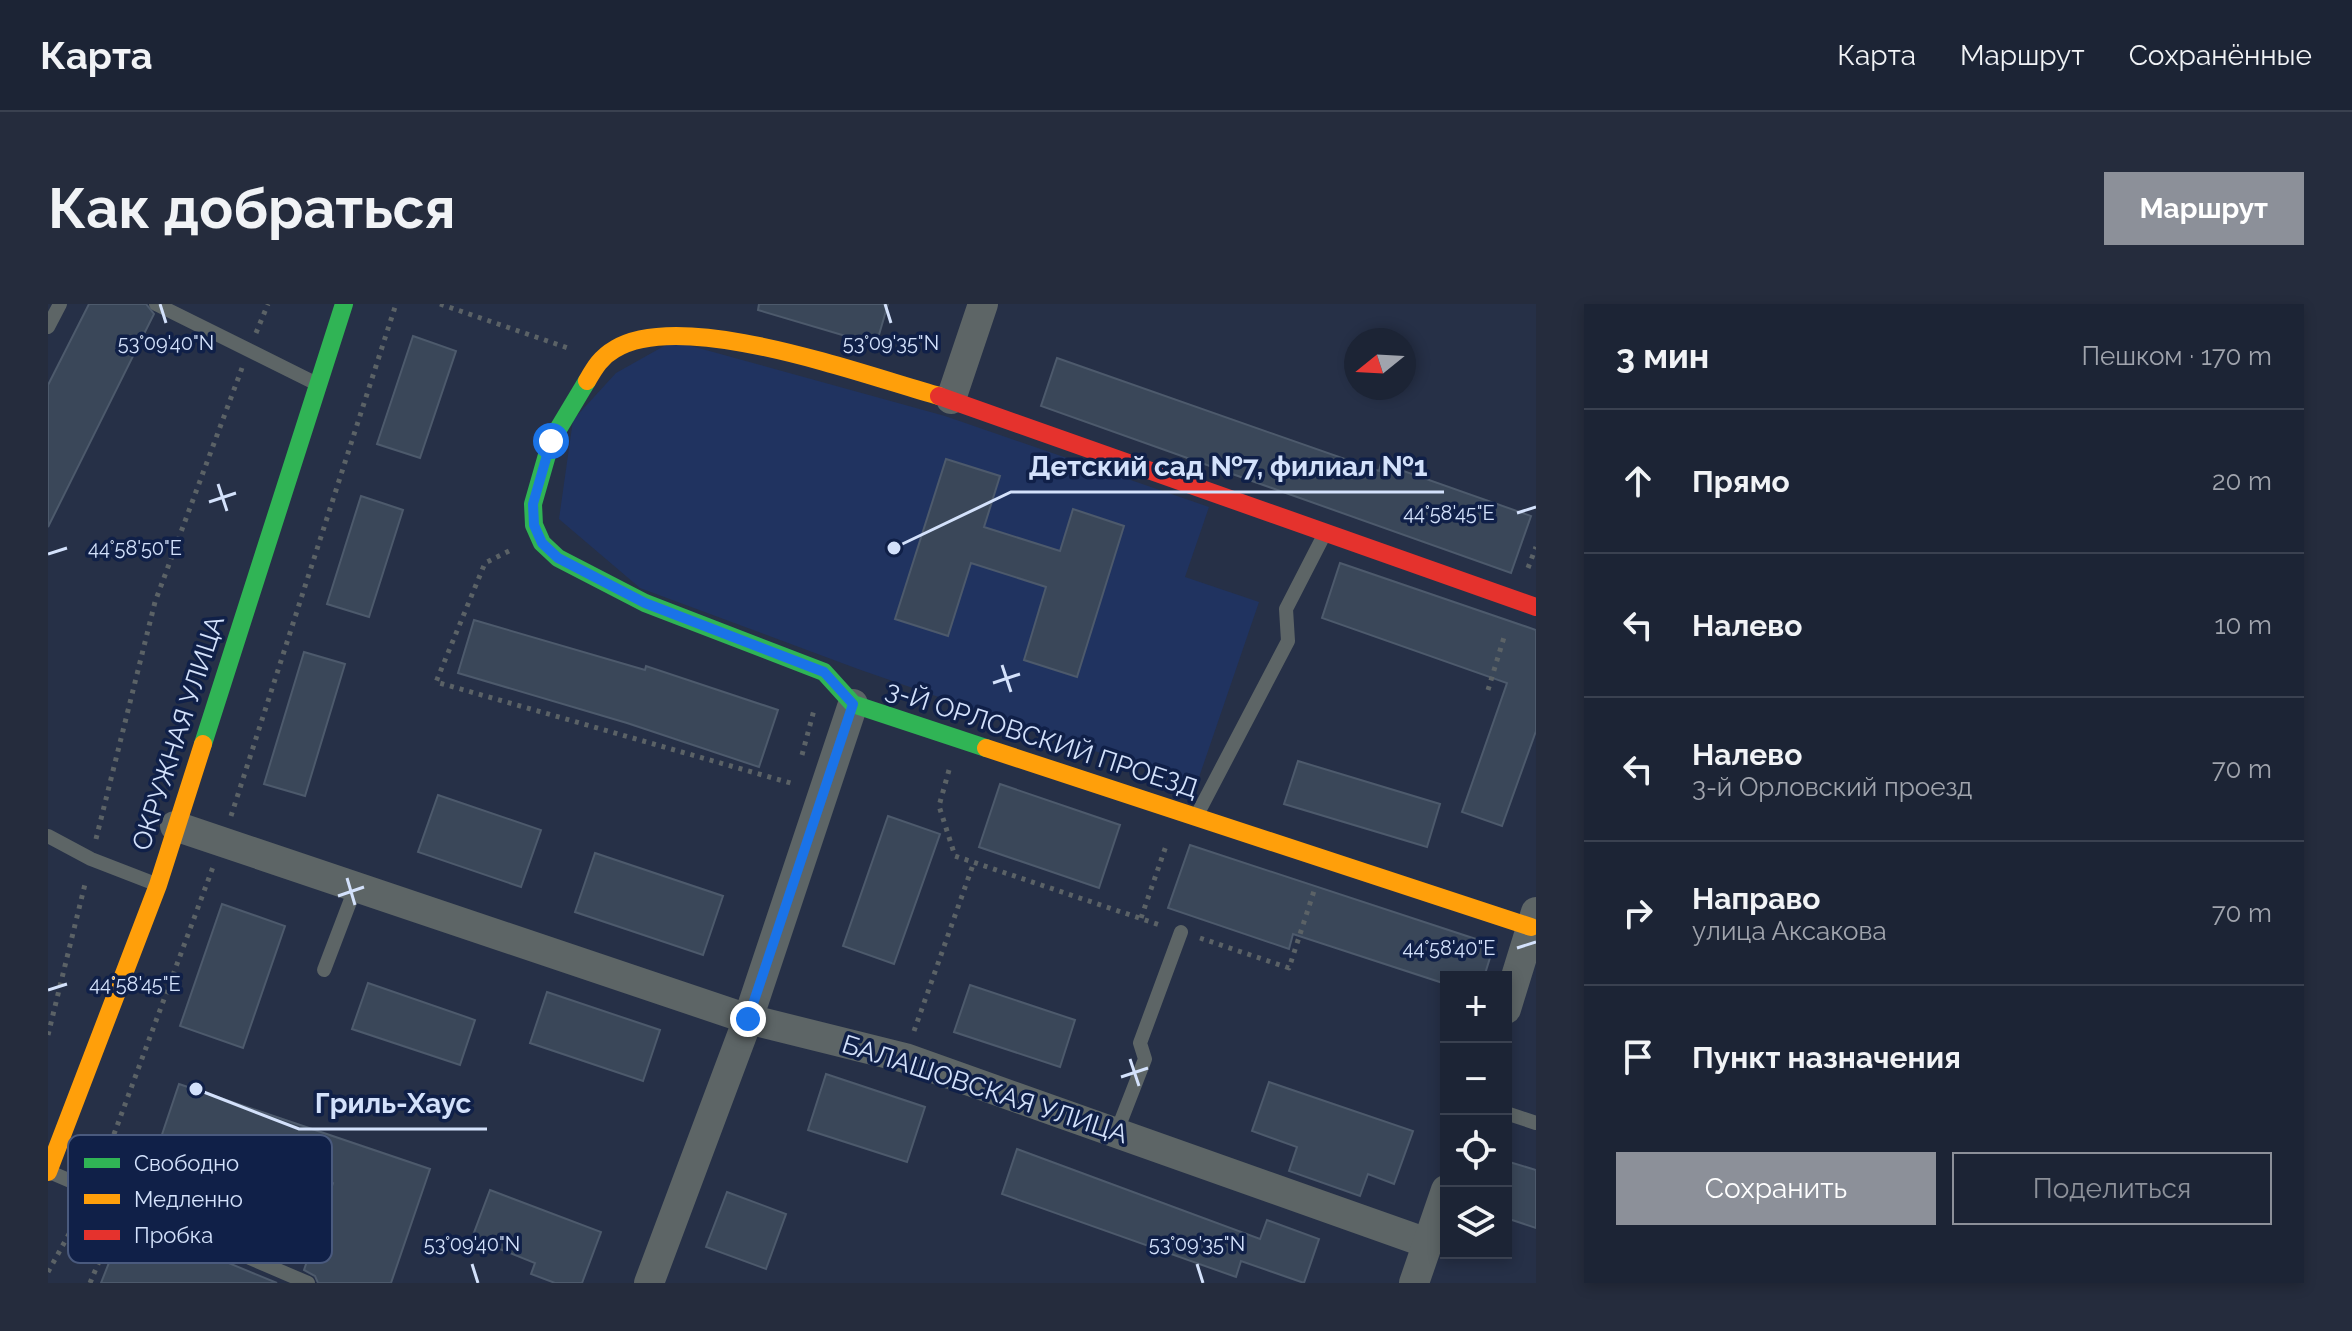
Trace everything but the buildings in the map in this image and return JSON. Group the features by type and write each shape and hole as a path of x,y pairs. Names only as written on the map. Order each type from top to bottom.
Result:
{"street":[{"name":"ОКРУЖНАЯ УЛИЦА","path":"48,1171 158,885 316,383 344,304"},
{"path":"951,399 983,304"},
{"path":"542,543 534,525 533,504 551,441 600,359 617,347 652,336 736,340 951,399 1536,607"},
{"name":"3-Й ОРЛОВСКИЙ ПРОЕЗД","path":"542,543 558,558 645,603 824,672 853,704 1324,859 1533,919"},
{"path":"649,1283 748,1019 853,704"},
{"name":"БАЛАШОВСКАЯ УЛИЦА","path":"175,826 748,1019 905,1058 1427,1243"},
{"path":"1512,989 1533,919"},
{"path":"1414,1283 1440,1207"}],"lane":[{"path":"48,327 60,304"},
{"path":"156,304 316,383"},
{"path":"1187,814 1288,641 1286,609 1325,532"},
{"path":"48,836 91,859 158,885"},
{"path":"324,970 356,886"},
{"path":"1117,1131 1145,1059 1140,1043 1181,932"},
{"path":"1512,1115 1536,1123"},
{"path":"48,1171 68,1181"},
{"path":"260,1263 308,1283"}],"path":[{"path":"48,1035 155,602 268,304"},
{"path":"114,1135 223,841 396,304"},
{"path":"440,304 600,359"},
{"path":"542,543 507,551 485,563 436,682 794,785 798,771"},
{"path":"801,757 824,672"},
{"path":"958,739 939,806 955,856 1289,968 1324,859"},
{"path":"1141,918 1187,814"},
{"path":"905,1058 974,862"},
{"path":"48,1272 68,1236"},
{"path":"90,1283 98,1263"}],"shaded area":[{"path":"673,341 945,416 1209,507 1185,577 1259,602 1196,786 858,669 640,588 559,519 573,420 616,373"}],"traffic: fast":[{"path":"203,744 344,304"},
{"path":"587,381 551,441 533,504 534,525 542,543 558,558 645,603 824,672 853,704 986,748"}],"traffic: slow":[{"path":"587,381 599,363 615,349 645,338 684,336 774,349 939,396"},
{"path":"48,1172 158,885 203,744"},
{"path":"986,748 1531,927"}],"traffic: jam":[{"path":"939,396 1536,607"}],"place":[{"name":"Детский сад №7, филиал №1","path":"894,548"},
{"name":"Гриль-Хаус","path":"196,1089"}],"route":[{"path":"551,441 533,504 534,525 542,543 558,558 645,603 824,672 853,704 748,1019"}]}
